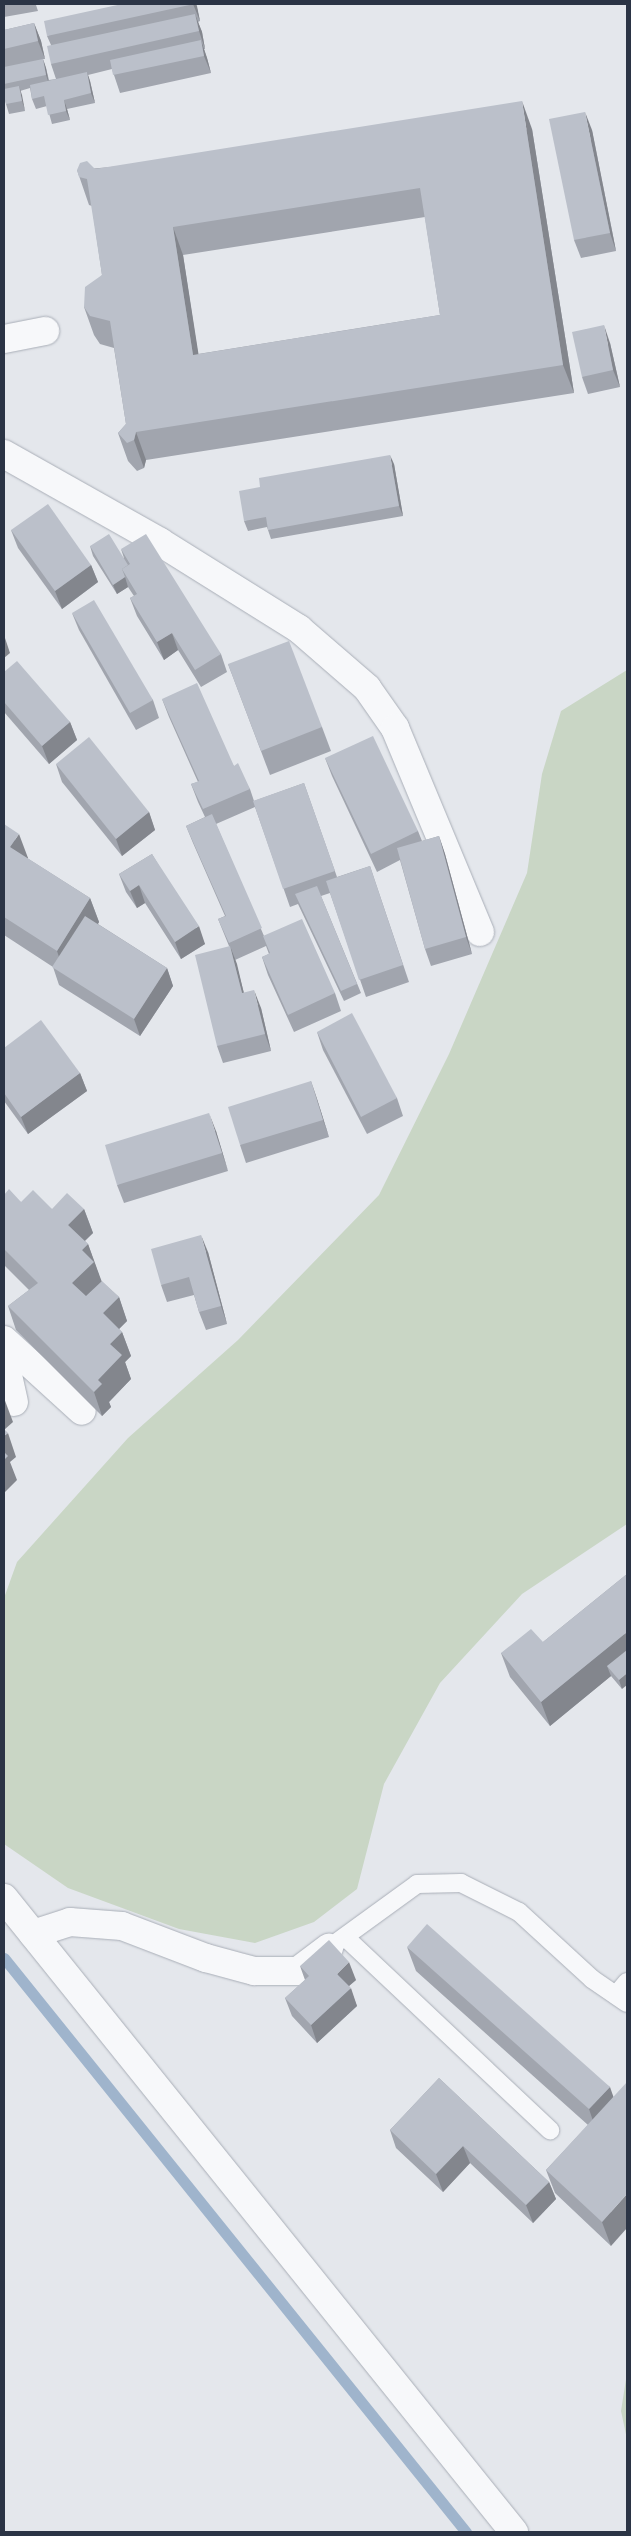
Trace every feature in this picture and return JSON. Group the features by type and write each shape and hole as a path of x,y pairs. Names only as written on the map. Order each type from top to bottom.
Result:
{"street":[{"path":"4,339 45,331"},
{"path":"4,454 160,542 299,629 367,688 395,728 480,932"},
{"path":"4,1340 82,1411"},
{"path":"4,1357 14,1402"},
{"path":"4,1898 514,2532"},
{"path":"33,1934 70,1922 122,1926 206,1958 254,1971 298,1970 337,1942"}],"lane":[{"path":"550,2130 337,1942 417,1884 461,1883 519,1912 592,1979 624,1993"}],"green space":[{"path":"627,670 627,1524 522,1594 440,1683 384,1784 357,1889 314,1922 255,1943 179,1929 68,1888 4,1844 4,1598 17,1562 128,1438 238,1340 379,1195 449,1054 527,873 542,774 561,711"},
{"path":"627,2373 627,2439 621,2411"}],"building":[{"path":"122,4 194,4 47,36 44,21"},
{"path":"195,14 199,31 51,64 47,46"},
{"path":"34,23 38,41 4,49 4,30"},
{"path":"201,40 204,56 113,75 110,60"},
{"path":"43,59 46,75 4,84 4,67"},
{"path":"87,72 91,93 64,100 66,111 48,115 44,96 32,99 30,85"},
{"path":"19,86 22,101 6,104 4,89"},
{"path":"522,101 563,365 136,432 134,440 127,443 118,433 126,424 110,321 90,316 84,307 85,287 102,275 87,179 79,177 77,170 80,163 87,161 95,169","holes":["420,188 440,315 193,355 173,227"]},
{"path":"585,112 610,233 574,240 549,119"},
{"path":"604,325 613,370 582,377 572,332"},
{"path":"390,455 399,506 268,530 266,517 244,521 239,491 260,487 259,478"},
{"path":"48,504 91,565 55,591 11,530"},
{"path":"109,534 128,565 122,569 125,577 113,585 90,546"},
{"path":"146,534 221,654 195,670 172,633 157,642 130,598 137,594 122,569 130,564 121,549"},
{"path":"94,600 153,700 130,713 72,613"},
{"path":"289,641 322,727 261,751 228,664"},
{"path":"17,661 70,722 42,746 4,702 4,672"},
{"path":"197,683 234,766 238,763 250,789 203,809 191,784 199,781 162,699"},
{"path":"373,736 418,831 371,854 325,758"},
{"path":"89,737 149,812 116,839 56,764"},
{"path":"304,783 335,871 283,889 253,801"},
{"path":"212,814 262,928 229,943 218,919 226,916 186,826"},
{"path":"4,824 19,834 10,847 90,898 57,951 4,917"},
{"path":"439,836 466,937 425,949 397,848"},
{"path":"152,854 199,926 175,942 139,885 130,891 119,874"},
{"path":"370,866 403,965 359,980 326,881"},
{"path":"317,886 357,984 341,991 295,894"},
{"path":"85,916 167,968 134,1019 52,967"},
{"path":"302,919 335,993 288,1015 262,957 270,953 263,936"},
{"path":"230,946 242,993 254,990 265,1034 217,1046 195,955"},
{"path":"352,1013 397,1098 361,1117 317,1032"},
{"path":"41,1020 80,1073 21,1117 4,1093 4,1048"},
{"path":"311,1081 323,1120 240,1145 228,1107"},
{"path":"209,1113 222,1153 117,1185 105,1145"},
{"path":"9,1189 21,1202 33,1190 52,1209 67,1193 84,1209 68,1225 88,1244 82,1250 94,1262 72,1283 86,1296 102,1281 119,1297 103,1313 122,1332 110,1344 122,1355 98,1380 102,1384 94,1392 8,1306 38,1283 4,1249 4,1195"},
{"path":"201,1235 221,1306 199,1312 189,1277 161,1285 151,1249"},
{"path":"4,1452 8,1456 4,1460"},
{"path":"627,1574 627,1632 541,1702 501,1653 531,1629 543,1642"},
{"path":"627,1650 627,1673 619,1680 607,1666"},
{"path":"427,1924 610,2087 589,2109 407,1947"},
{"path":"329,1940 349,1962 337,1974 351,1988 311,2025 285,1998 309,1976 300,1966"},
{"path":"439,2078 549,2182 526,2205 463,2146 436,2174 390,2130"},
{"path":"627,2082 627,2194 602,2222 546,2170"}],"waterway":[{"path":"4,1958 466,2532"}]}
